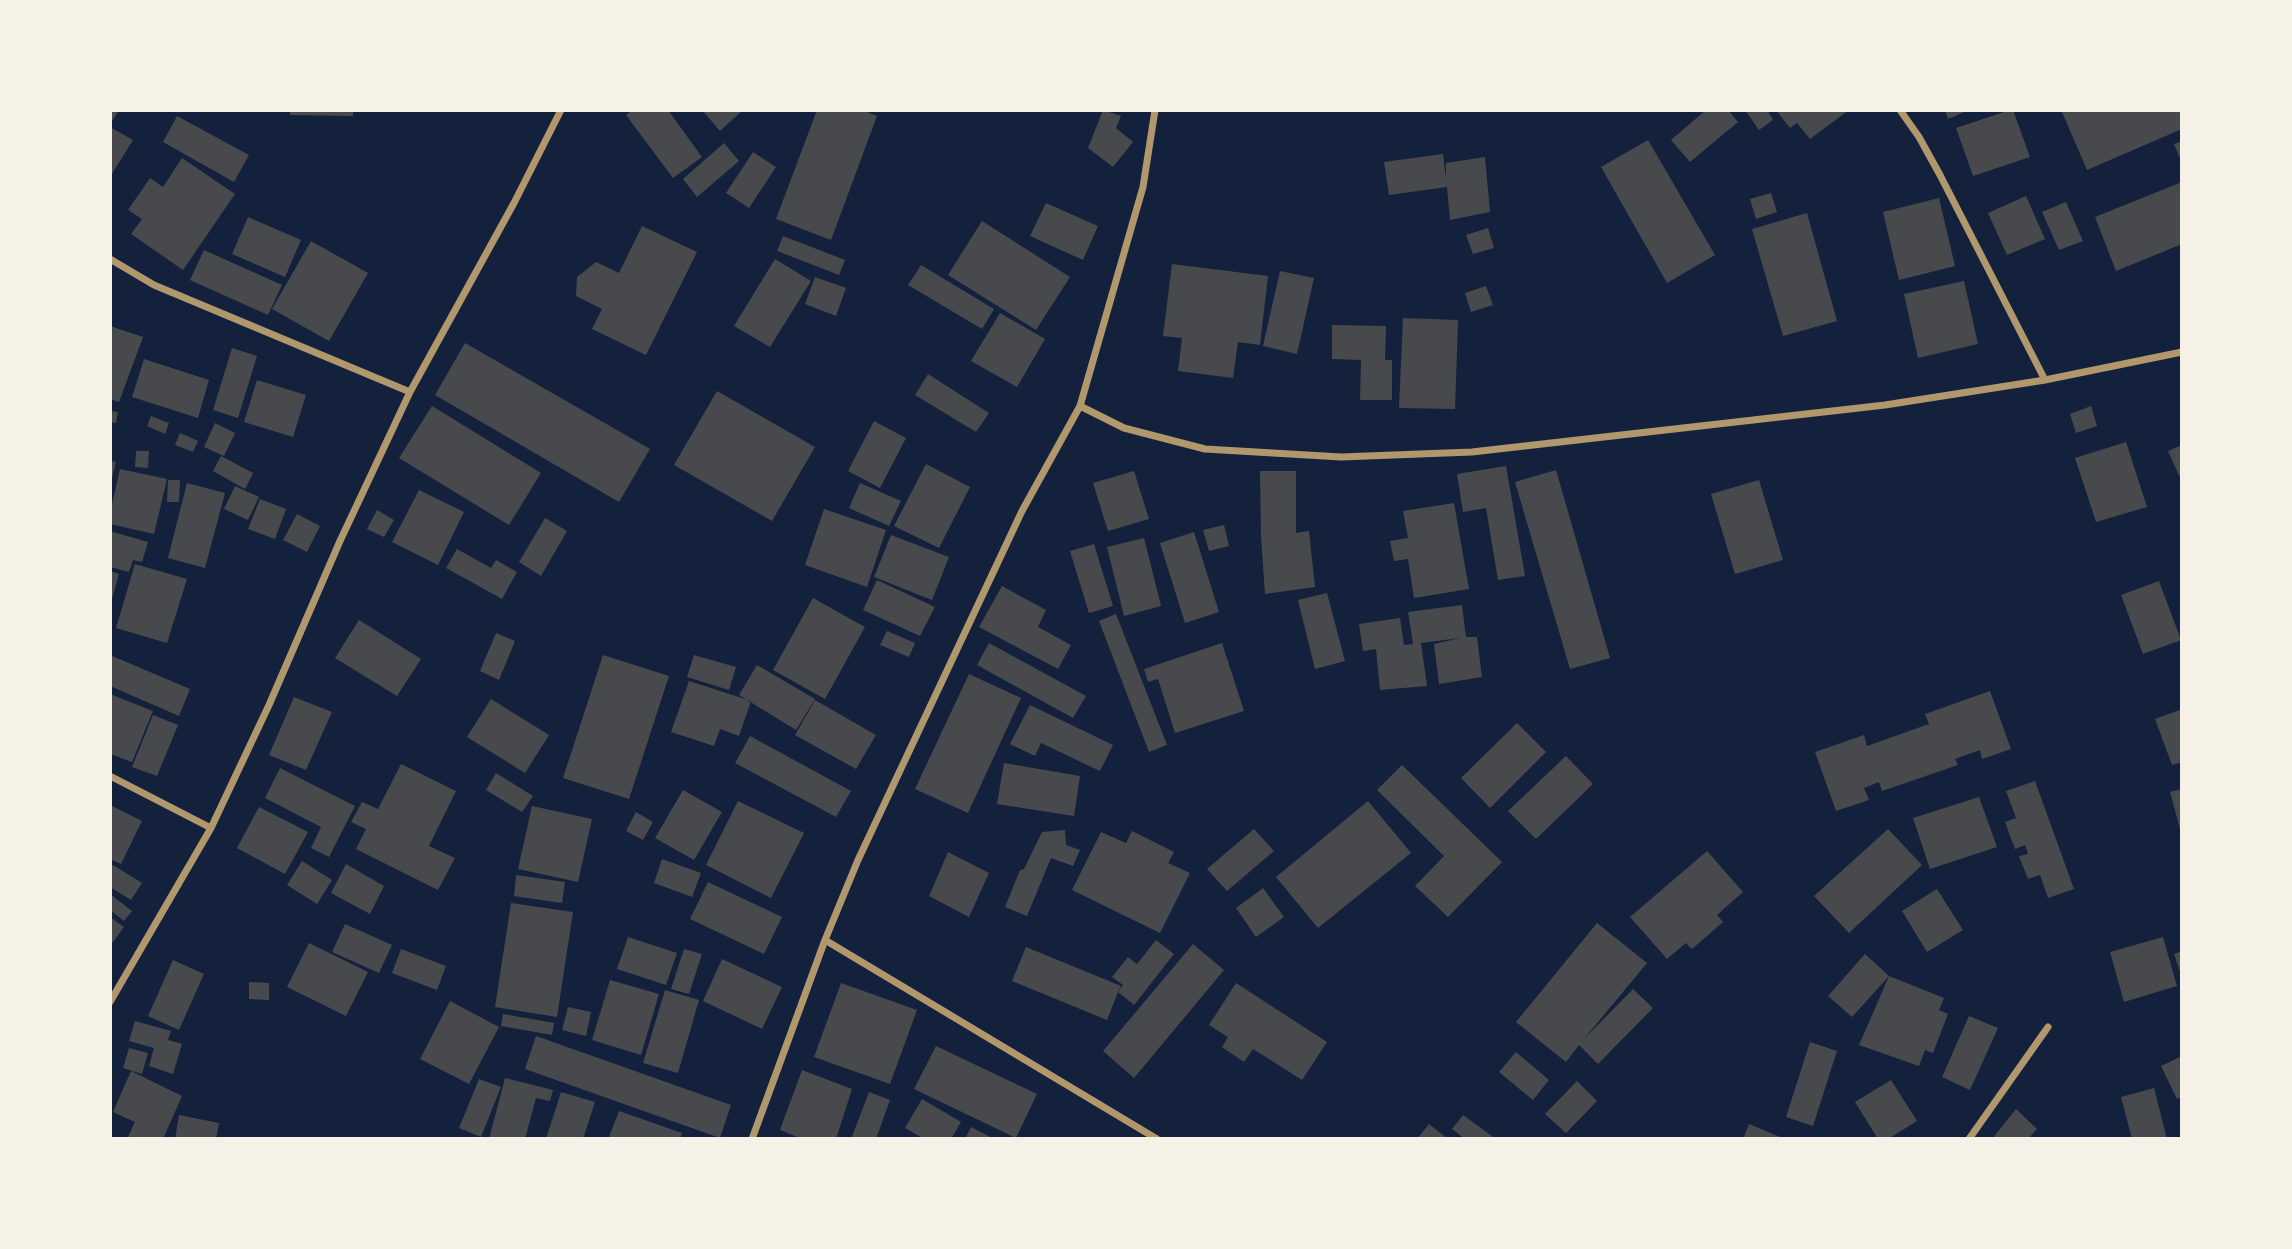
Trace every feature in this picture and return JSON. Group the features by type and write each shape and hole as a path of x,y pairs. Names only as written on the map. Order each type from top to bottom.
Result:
{"street":[{"path":"110,1002 211,828 410,392 514,203 561,110"},
{"path":"752,1139 825,940 858,860 923,716 1022,511 1080,406 1143,187 1155,110"},
{"path":"1900,110 1940,175 2045,380"},
{"path":"110,259 154,285 410,392"},
{"path":"1080,406 1124,428 1205,449 1341,457 1472,452 1885,405 2045,380 2182,352"},
{"path":"110,775 211,828"},
{"path":"825,940 1157,1139"},
{"path":"1969,1139 2048,1027"}],"building":[{"path":"110,110 118,112 110,124"},
{"path":"290,110 353,110 353,116 290,115"},
{"path":"633,110 668,110 702,157 673,178 626,115"},
{"path":"702,110 743,110 720,131"},
{"path":"817,110 862,110 877,116 831,240 776,219"},
{"path":"1103,110 1121,116 1116,128 1133,142 1113,167 1088,148"},
{"path":"1706,110 1728,110 1738,122 1690,162 1671,140"},
{"path":"1745,110 1767,110 1773,120 1759,130"},
{"path":"1776,110 1849,110 1810,139 1797,123 1790,128"},
{"path":"1945,110 1969,110 1948,119"},
{"path":"2013,110 2030,157 1973,176 1956,128"},
{"path":"2182,110 2182,129 2087,170 2062,112"},
{"path":"177,116 249,155 234,182 163,142"},
{"path":"110,127 133,140 110,177"},
{"path":"1648,140 1715,255 1667,283 1601,167"},
{"path":"2182,141 2182,163 2174,144"},
{"path":"724,143 739,161 697,197 683,179"},
{"path":"753,152 776,167 749,208 726,193"},
{"path":"1443,154 1446,178 1446,163 1485,157 1490,212 1450,220 1447,187 1389,195 1384,162"},
{"path":"182,158 235,194 183,270 131,234 142,219 128,210 150,178 163,187"},
{"path":"2182,182 2182,244 2116,271 2095,217"},
{"path":"1771,193 1777,212 1756,219 1750,199"},
{"path":"2026,196 2045,239 2007,255 1988,213"},
{"path":"1939,198 1955,266 1899,280 1883,212"},
{"path":"2066,202 2083,241 2059,250 2042,212"},
{"path":"1046,203 1098,226 1083,260 1030,236"},
{"path":"1807,213 1837,321 1783,336 1752,229"},
{"path":"248,217 301,240 285,277 232,254"},
{"path":"982,221 1070,277 1036,330 948,275"},
{"path":"642,226 697,252 646,355 592,329 602,309 576,296 577,277 596,262 619,273"},
{"path":"1488,228 1494,248 1473,254 1466,235"},
{"path":"783,236 845,260 839,275 777,251"},
{"path":"311,241 368,273 329,341 272,309"},
{"path":"204,250 282,285 268,315 190,280"},
{"path":"775,259 811,281 770,347 734,326"},
{"path":"1172,264 1268,276 1260,345 1238,342 1233,378 1178,371 1182,338 1163,336"},
{"path":"921,265 994,309 982,329 908,285"},
{"path":"1280,271 1314,278 1297,354 1263,346"},
{"path":"815,277 846,288 836,316 805,304"},
{"path":"1964,281 1978,344 1918,358 1904,294"},
{"path":"1486,286 1493,305 1471,312 1465,293"},
{"path":"1000,313 1045,339 1017,387 971,361"},
{"path":"1403,318 1458,320 1455,409 1399,408"},
{"path":"1332,325 1386,326 1385,360 1392,360 1392,400 1360,400 1361,360 1332,359"},
{"path":"110,326 143,337 119,402 110,399"},
{"path":"465,343 650,449 619,502 435,395"},
{"path":"232,348 257,356 238,418 213,410"},
{"path":"144,359 209,380 198,418 132,397"},
{"path":"928,374 989,413 976,432 915,395"},
{"path":"257,380 306,395 293,437 244,422"},
{"path":"717,391 815,447 772,521 674,465"},
{"path":"432,406 541,473 509,525 399,458"},
{"path":"2091,406 2097,426 2076,433 2070,414"},
{"path":"110,411 118,412 116,423 110,422"},
{"path":"151,416 169,423 165,434 147,426"},
{"path":"874,421 906,438 880,488 848,471"},
{"path":"215,423 235,433 224,456 204,447"},
{"path":"180,433 198,441 193,452 175,445"},
{"path":"2126,442 2147,507 2096,522 2075,458"},
{"path":"2182,445 2182,482 2168,451"},
{"path":"136,451 149,451 148,468 135,467"},
{"path":"221,456 253,473 245,489 213,471"},
{"path":"110,461 116,462 111,482 110,482"},
{"path":"926,464 970,487 939,548 894,526"},
{"path":"1506,466 1525,576 1498,580 1486,508 1463,512 1457,474"},
{"path":"120,469 167,479 154,534 110,524"},
{"path":"1556,470 1610,658 1570,669 1515,482"},
{"path":"1134,471 1149,519 1108,531 1093,483"},
{"path":"1260,471 1296,471 1296,533 1309,531 1315,587 1265,594"},
{"path":"168,480 180,480 179,502 167,502"},
{"path":"1759,480 1783,560 1735,574 1711,494"},
{"path":"187,483 225,493 205,568 168,558"},
{"path":"860,483 901,501 889,526 849,508"},
{"path":"235,486 259,497 248,520 224,509"},
{"path":"419,490 464,512 438,565 392,542"},
{"path":"260,499 286,509 275,539 248,529"},
{"path":"1454,503 1469,589 1414,598 1408,559 1394,561 1390,541 1408,538 1403,511"},
{"path":"824,509 886,530 867,587 805,565"},
{"path":"377,510 394,520 384,537 367,529"},
{"path":"297,514 320,526 307,552 283,540"},
{"path":"545,518 567,531 541,576 519,562"},
{"path":"1224,525 1229,546 1209,551 1203,530"},
{"path":"110,531 148,542 142,562 133,560 129,572 110,567"},
{"path":"1194,532 1219,612 1185,623 1160,543"},
{"path":"891,535 949,557 932,600 874,577"},
{"path":"1144,538 1161,606 1124,616 1107,547"},
{"path":"1094,544 1113,606 1089,613 1070,551"},
{"path":"457,549 491,568 496,560 517,572 502,599 446,568"},
{"path":"135,564 187,579 167,643 116,628"},
{"path":"110,571 119,574 111,602 110,602"},
{"path":"877,580 935,607 920,636 863,610"},
{"path":"2159,581 2181,640 2143,654 2121,595"},
{"path":"1002,586 1046,610 1038,627 1071,645 1058,669 979,627"},
{"path":"1327,593 1345,661 1315,669 1298,600"},
{"path":"813,598 865,627 825,699 773,670"},
{"path":"1462,605 1466,637 1477,637 1482,677 1439,684 1434,644 1460,638 1421,643 1427,686 1380,690 1376,649 1363,651 1359,624 1400,618 1404,645 1413,644 1408,612"},
{"path":"1116,614 1167,745 1149,752 1099,621"},
{"path":"359,620 421,659 397,696 335,658"},
{"path":"887,631 915,643 909,657 880,645"},
{"path":"496,633 515,641 499,680 480,671"},
{"path":"989,643 1086,696 1073,718 977,665"},
{"path":"1222,643 1244,711 1175,733 1158,679 1148,682 1144,669"},
{"path":"110,655 190,689 179,716 110,686"},
{"path":"603,655 669,676 629,799 563,778"},
{"path":"694,655 736,667 729,690 687,677"},
{"path":"757,665 815,699 796,730 739,695"},
{"path":"969,674 1021,698 968,813 915,789"},
{"path":"689,681 751,701 739,736 720,729 714,746 671,732"},
{"path":"1990,691 2011,749 1982,759 1980,750 1955,759 1958,765 1882,791 1879,782 1864,788 1869,800 1836,811 1815,752 1864,735 1867,746 1929,724 1925,714"},
{"path":"110,694 153,711 132,762 110,754"},
{"path":"294,697 332,712 306,770 269,755"},
{"path":"491,699 549,735 525,773 467,737"},
{"path":"815,700 876,735 856,769 795,735"},
{"path":"1030,705 1113,745 1100,771 1041,743 1035,756 1010,744"},
{"path":"2182,709 2182,762 2172,765 2155,719"},
{"path":"153,715 178,725 157,776 132,767"},
{"path":"1517,723 1546,752 1490,808 1461,778"},
{"path":"750,736 851,791 836,817 735,763"},
{"path":"1566,756 1593,784 1536,839 1508,811"},
{"path":"1004,763 1080,776 1074,816 997,804"},
{"path":"401,764 456,791 429,846 455,858 438,890 356,849 366,829 351,822 362,802 378,809"},
{"path":"1402,765 1502,862 1448,917 1415,886 1444,856 1377,790"},
{"path":"280,768 355,806 329,857 311,848 321,827 265,798"},
{"path":"496,773 533,796 522,812 486,790"},
{"path":"2035,781 2074,889 2048,898 2040,875 2028,879 2019,856 2028,854 2025,845 2015,849 2005,822 2016,818 2006,791"},
{"path":"2182,789 2182,832 2181,833 2170,792"},
{"path":"683,790 722,812 694,860 655,838"},
{"path":"1979,797 1997,847 1930,869 1913,818"},
{"path":"738,801 804,833 771,898 706,865"},
{"path":"1368,801 1411,853 1318,928 1276,877"},
{"path":"110,805 142,821 121,864 110,859"},
{"path":"532,806 592,819 578,882 518,869"},
{"path":"259,807 308,832 285,874 237,848"},
{"path":"636,812 653,822 643,840 626,831"},
{"path":"1254,829 1274,851 1227,891 1207,869"},
{"path":"1888,829 1922,865 1849,933 1814,896"},
{"path":"1065,830 1066,845 1080,850 1073,866 1051,858 1027,916 1005,907 1020,870 1024,869 1042,832"},
{"path":"1132,831 1174,852 1168,863 1190,873 1160,933 1072,890 1101,832 1126,843"},
{"path":"1707,851 1743,892 1717,915 1723,922 1692,949 1686,943 1667,959 1630,917"},
{"path":"948,852 989,873 969,917 929,896"},
{"path":"662,859 701,873 692,897 654,883"},
{"path":"302,861 332,880 317,904 287,885"},
{"path":"346,864 384,886 370,914 331,893"},
{"path":"113,865 142,883 131,900 110,887 110,869"},
{"path":"516,875 565,882 562,903 514,896"},
{"path":"708,882 782,917 764,954 690,919"},
{"path":"1263,888 1284,917 1256,937 1236,908"},
{"path":"1937,889 1963,930 1927,952 1902,911"},
{"path":"110,894 132,911 124,921 110,910"},
{"path":"511,903 573,912 557,1017 495,1007"},
{"path":"110,917 124,927 110,946"},
{"path":"1597,923 1647,963 1584,1039 1633,989 1653,1008 1598,1064 1579,1045 1566,1062 1516,1022"},
{"path":"345,924 392,945 379,973 332,952"},
{"path":"628,937 677,953 666,985 617,969"},
{"path":"2163,937 2177,986 2124,1002 2110,952"},
{"path":"1156,940 1174,954 1134,1005 1118,992 1123,985 1112,977 1128,957 1137,964"},
{"path":"309,943 368,972 346,1016 287,987"},
{"path":"1193,944 1224,970 1134,1078 1103,1051"},
{"path":"1026,947 1121,986 1107,1020 1012,981"},
{"path":"401,949 446,966 437,990 392,973"},
{"path":"684,949 702,954 689,994 671,989"},
{"path":"2182,951 2182,975 2181,975 2174,954"},
{"path":"1865,954 1889,976 1852,1017 1828,996"},
{"path":"722,959 782,987 762,1029 703,1001"},
{"path":"173,960 204,974 179,1030 148,1016"},
{"path":"1889,976 1944,998 1939,1010 1948,1014 1933,1053 1925,1050 1919,1066 1859,1045"},
{"path":"610,980 659,994 641,1055 592,1040"},
{"path":"249,982 269,983 269,1000 249,999"},
{"path":"841,983 917,1010 890,1084 814,1057"},
{"path":"1236,983 1327,1042 1302,1080 1253,1049 1244,1062 1222,1047 1228,1037 1209,1025"},
{"path":"665,990 699,1000 678,1073 643,1063"},
{"path":"450,1001 499,1027 469,1084 420,1059"},
{"path":"568,1007 591,1012 586,1036 562,1030"},
{"path":"503,1014 554,1023 552,1035 501,1026"},
{"path":"1969,1016 1998,1028 1970,1090 1942,1077"},
{"path":"135,1021 171,1031 168,1040 182,1044 173,1074 149,1066 154,1048 129,1041"},
{"path":"536,1036 731,1105 720,1138 525,1069"},
{"path":"1810,1042 1837,1051 1813,1126 1786,1117"},
{"path":"936,1046 1037,1094 1016,1138 914,1089"},
{"path":"129,1048 148,1053 142,1074 123,1068"},
{"path":"1516,1052 1549,1080 1533,1100 1499,1072"},
{"path":"2182,1056 2182,1097 2177,1099 2161,1066"},
{"path":"802,1070 852,1089 836,1139 802,1139 780,1130"},
{"path":"131,1071 182,1096 163,1139 128,1137 135,1122 113,1112"},
{"path":"505,1078 553,1090 550,1101 536,1098 525,1139 489,1139"},
{"path":"479,1079 501,1087 481,1137 459,1128"},
{"path":"1891,1080 1917,1121 1888,1139 1878,1139 1855,1102"},
{"path":"1577,1081 1597,1101 1566,1133 1545,1114"},
{"path":"2154,1088 2167,1139 2132,1139 2121,1097"},
{"path":"561,1092 595,1102 583,1139 546,1139"},
{"path":"869,1092 890,1100 876,1139 851,1139"},
{"path":"922,1099 961,1122 951,1139 924,1139 905,1128"},
{"path":"2016,1109 2037,1129 2028,1139 1992,1139"},
{"path":"619,1111 682,1133 680,1139 609,1137"},
{"path":"179,1115 219,1123 216,1139 175,1139"},
{"path":"1463,1115 1496,1139 1465,1139 1452,1129"},
{"path":"1429,1124 1448,1139 1417,1139"},
{"path":"1749,1124 1785,1139 1743,1139"},
{"path":"971,1127 994,1139 965,1139"}]}
